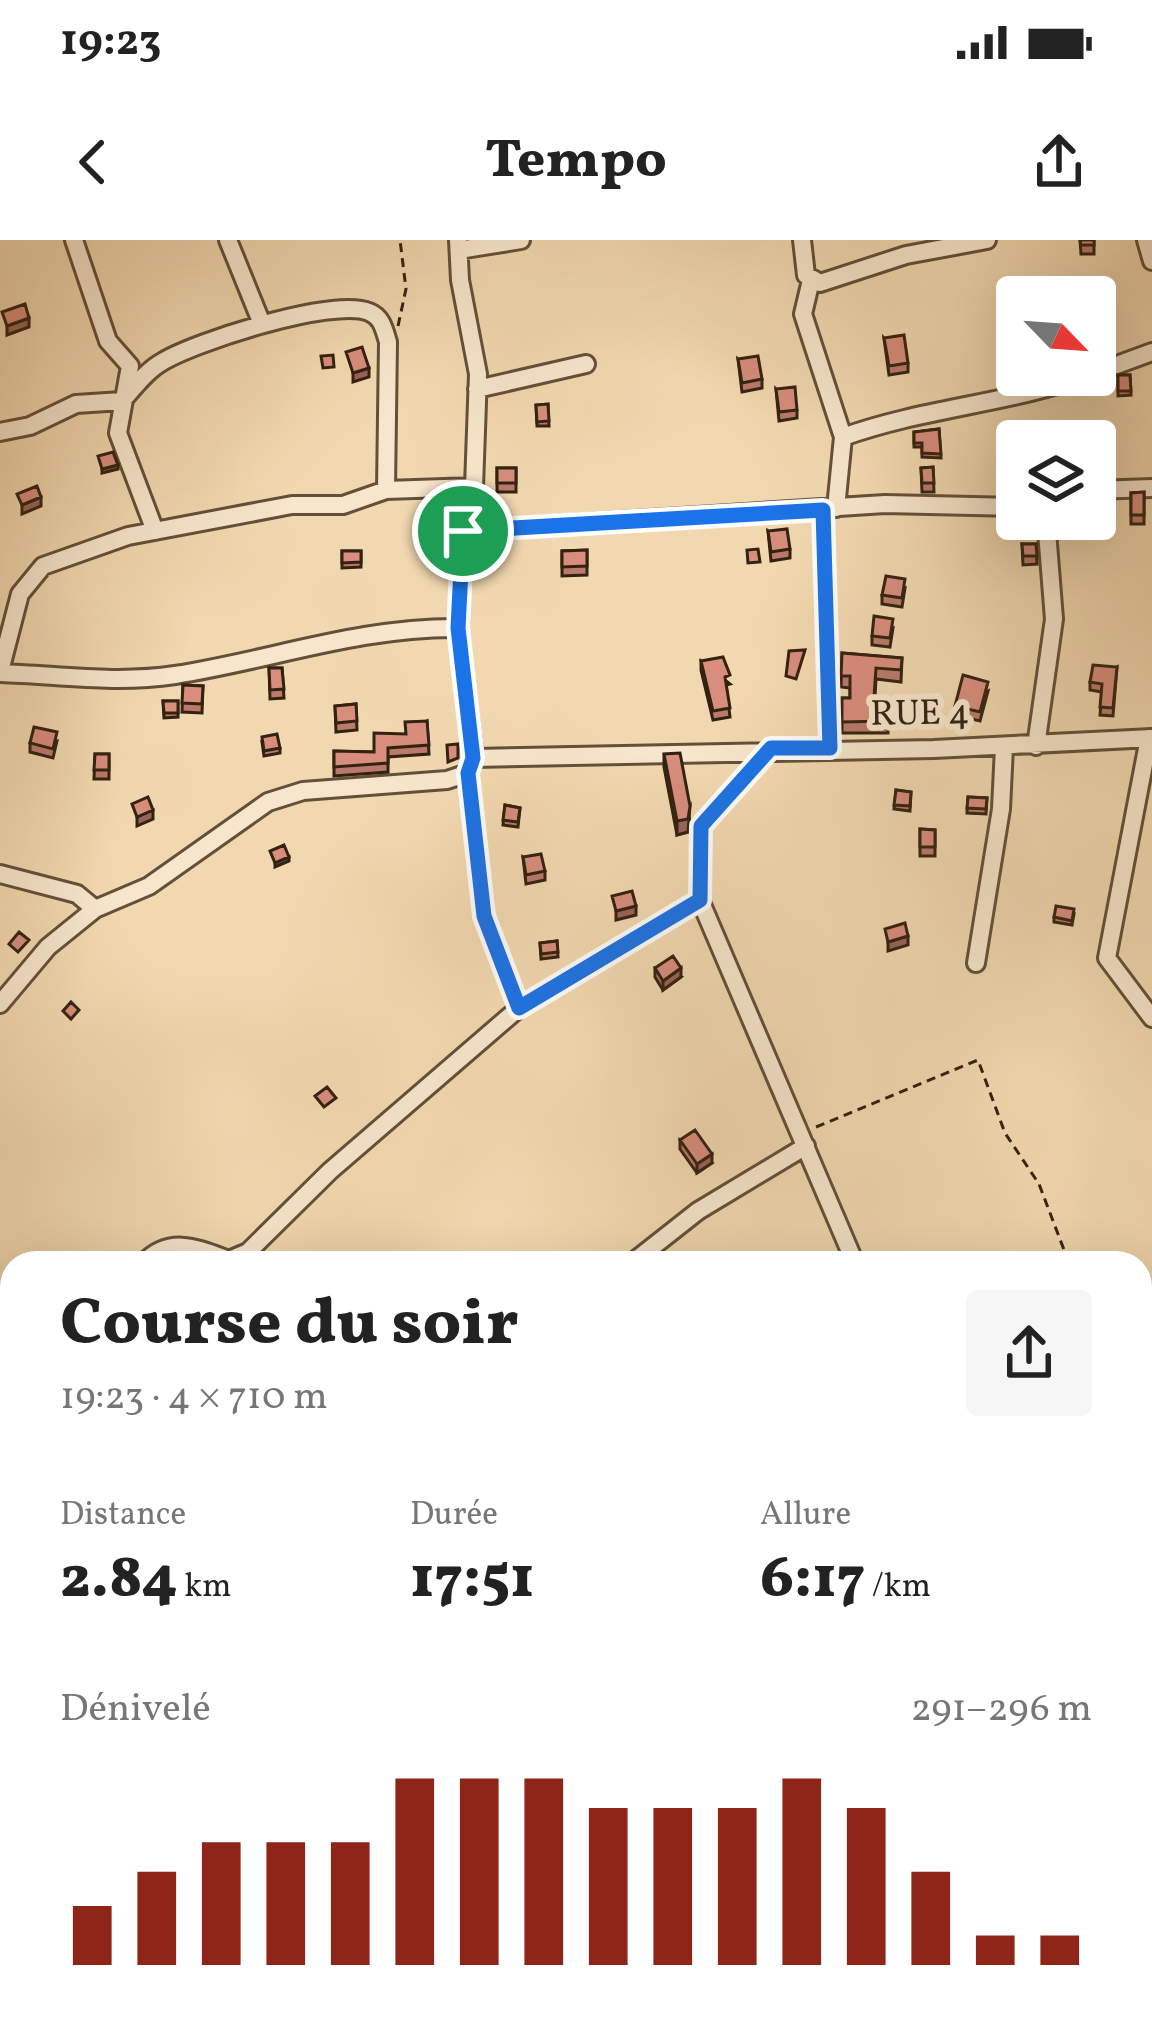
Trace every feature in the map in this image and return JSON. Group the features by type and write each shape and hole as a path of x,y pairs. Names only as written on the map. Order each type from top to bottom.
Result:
{"street":[{"path":"74,240 108,340 130,366 118,434 155,531"},
{"path":"228,240 262,324"},
{"path":"519,1008 484,916 458,628 463,531 473,487 477,389 459,245 521,240"},
{"path":"802,240 801,266 812,280 830,282 906,255 987,240"},
{"path":"1146,240 1152,261"},
{"path":"812,280 803,314 843,437 830,509 830,748"},
{"path":"0,432 30,426 76,404 122,401 163,361 262,324 340,308 367,311 380,320 388,341 386,490"},
{"path":"1116,365 1152,352"},
{"path":"477,389 586,364"},
{"path":"843,437 900,416 1019,396"},
{"path":"458,628 410,628 304,644 178,674 91,682 0,672 14,607 32,573 155,531 292,505 343,505 386,490 473,487"},
{"path":"1116,489 1152,488"},
{"path":"463,531 830,509 996,507"},
{"path":"1036,746 1054,619 1048,540"},
{"path":"1150,738 1107,958 1152,1018"},
{"name":"RUE 4","path":"0,1004 48,947 94,909 149,886 233,824 290,794 446,780 471,765 771,748 1004,747 1150,738"},
{"path":"976,963 1001,809 1004,747"},
{"path":"771,748 701,826 700,900 850,1251"},
{"path":"0,874 69,892 94,909"},
{"path":"249,1251 330,1172 519,1008 700,900"},
{"path":"648,1251 803,1140"},
{"path":"161,1251 182,1245 201,1251"}],"path":[{"path":"388,341 402,319 406,290 400,240"},
{"path":"803,1140 978,1060 1006,1133 1039,1184 1064,1251"}],"building":[{"path":"25,304 29,318 7,326 2,312"},
{"path":"904,335 908,363 889,366 884,338"},
{"path":"362,347 369,368 353,373 346,352"},
{"path":"333,355 334,367 323,368 321,356"},
{"path":"758,356 762,379 742,383 738,359"},
{"path":"1118,375 1130,375 1131,391 1118,391"},
{"path":"795,387 797,410 779,412 776,389"},
{"path":"548,404 549,421 537,422 536,405"},
{"path":"939,429 941,454 922,453 922,443 914,443 914,432"},
{"path":"113,452 118,465 102,469 98,456"},
{"path":"933,467 934,483 922,483 921,468"},
{"path":"497,468 516,468 516,483 497,483"},
{"path":"37,486 41,497 22,505 17,494"},
{"path":"1144,492 1144,515 1131,515 1131,493"},
{"path":"787,529 790,549 771,552 768,531"},
{"path":"1022,544 1036,544 1037,556 1023,556"},
{"path":"758,549 760,562 748,563 747,550"},
{"path":"587,550 587,566 562,567 562,551"},
{"path":"342,551 361,551 361,562 342,563"},
{"path":"886,576 905,579 902,598 882,595"},
{"path":"874,616 893,619 890,638 872,636"},
{"path":"805,650 796,679 786,676 789,651"},
{"path":"842,653 902,658 901,670 876,668 874,697 888,698 888,721 842,722 842,698 850,698 850,676 841,676"},
{"path":"723,657 730,675 725,677 730,708 713,711 701,661"},
{"path":"1093,665 1117,667 1113,708 1100,707 1102,684 1090,682"},
{"path":"269,668 282,668 284,689 270,690"},
{"path":"963,675 988,682 980,712 955,706"},
{"path":"183,685 203,686 202,704 182,703"},
{"path":"163,701 178,701 178,713 164,713"},
{"path":"356,704 357,721 336,723 335,706"},
{"path":"427,721 429,745 388,748 388,763 334,767 334,751 374,752 374,733 406,734 405,722"},
{"path":"34,727 57,732 53,749 30,743"},
{"path":"277,734 280,748 264,751 262,737"},
{"path":"458,744 458,758 448,762 447,745"},
{"path":"680,753 690,806 688,819 677,821 664,754"},
{"path":"95,754 109,754 109,770 94,770"},
{"path":"896,790 911,792 910,806 894,805"},
{"path":"148,797 153,810 137,817 132,804"},
{"path":"968,797 987,798 986,809 967,808"},
{"path":"505,805 520,808 518,822 503,820"},
{"path":"920,829 935,830 935,847 920,847"},
{"path":"284,845 289,857 275,863 270,851"},
{"path":"541,854 545,871 526,875 523,857"},
{"path":"632,891 636,906 616,911 612,896"},
{"path":"1056,906 1074,909 1072,921 1054,917"},
{"path":"905,923 908,936 888,942 885,929"},
{"path":"19,932 29,940 18,952 9,944"},
{"path":"557,941 558,952 541,954 540,943"},
{"path":"673,956 681,968 663,981 655,968"},
{"path":"71,1002 79,1010 71,1019 63,1011"},
{"path":"327,1087 336,1098 324,1107 315,1096"},
{"path":"695,1130 712,1154 697,1164 680,1140"}],"route":[{"path":"823,510 830,748 771,748 701,826 700,900 519,1008 483,909 468,773 473,758 460,672 463,531 626,523 708,513 823,510"}]}
